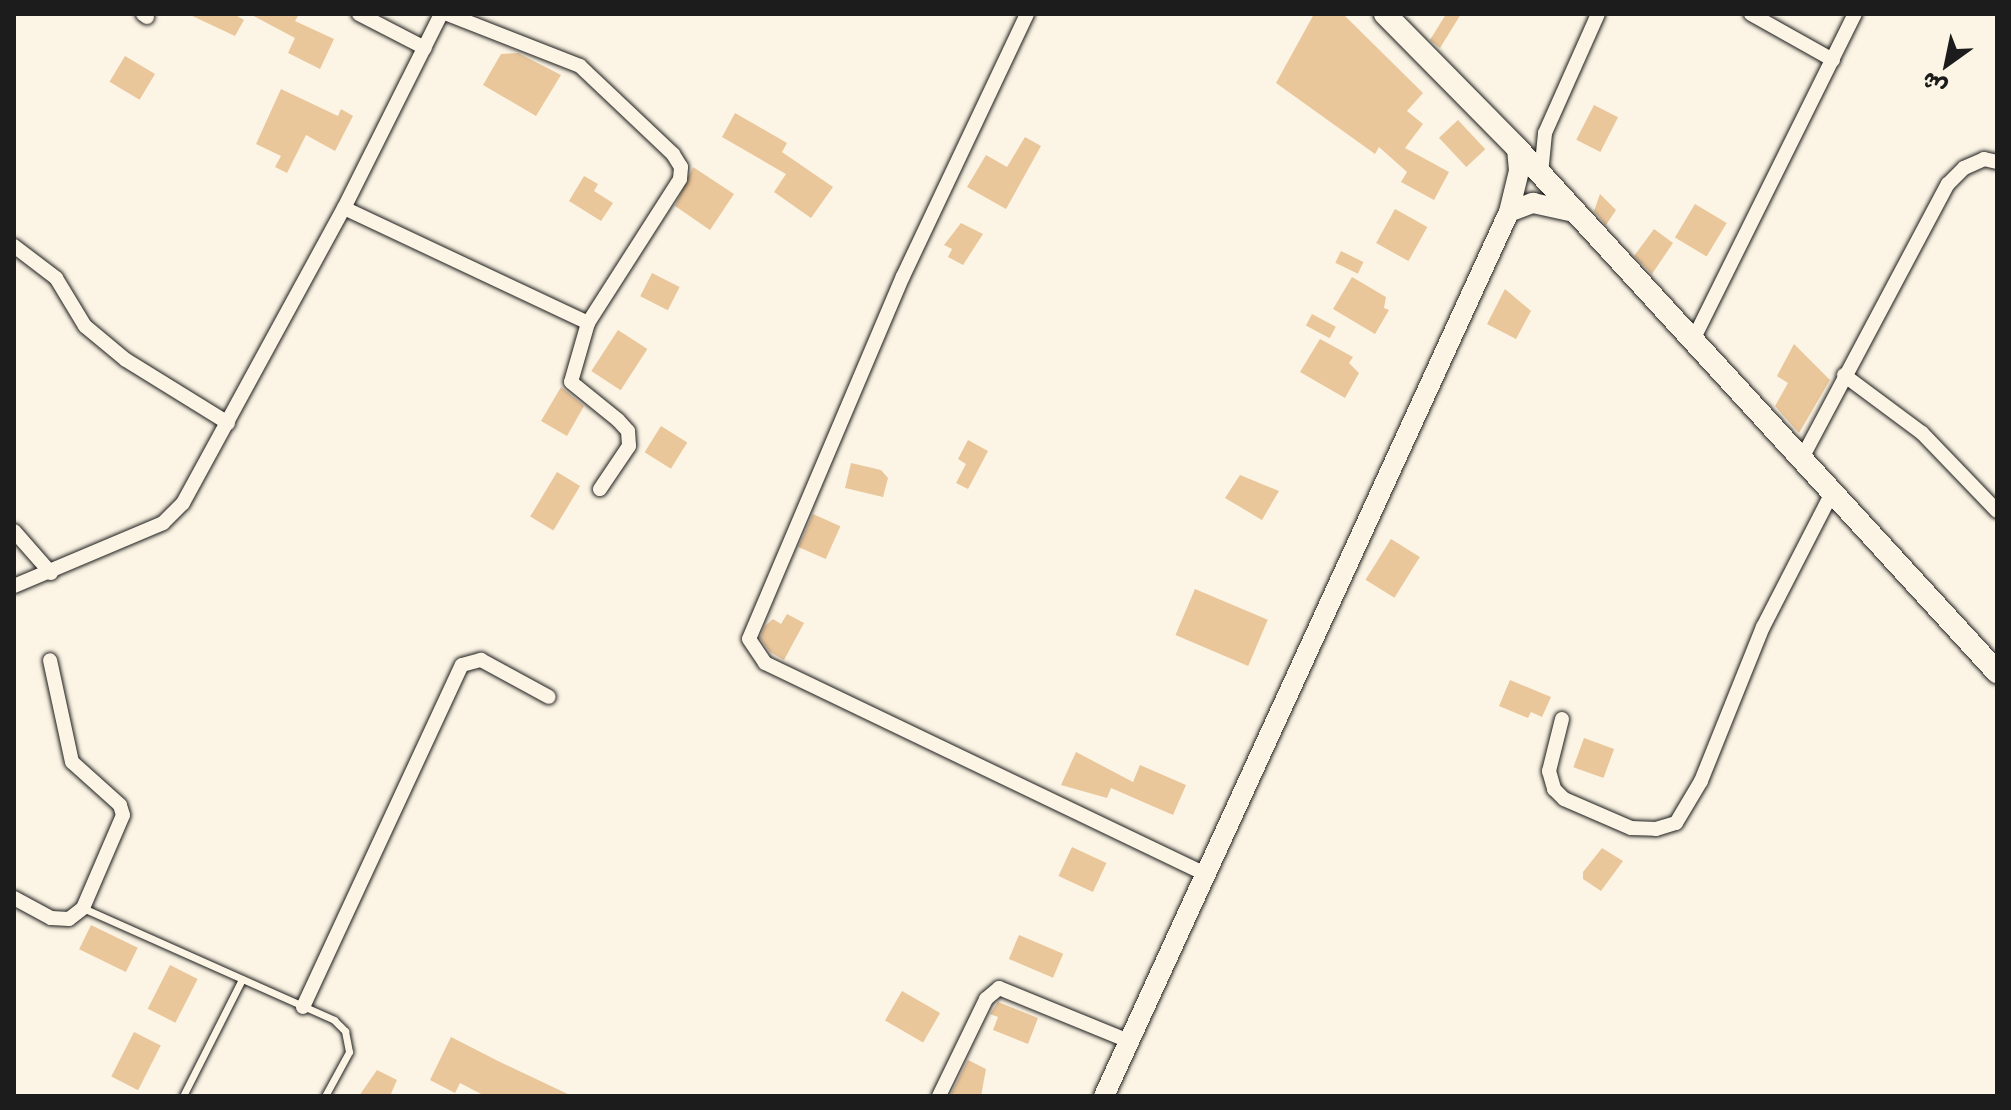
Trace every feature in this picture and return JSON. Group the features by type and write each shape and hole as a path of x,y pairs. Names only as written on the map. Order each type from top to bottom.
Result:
{"main road":[{"path":"1385,14 1517,148 1997,672"}],"street":[{"path":"359,14 425,48"},
{"path":"14,586 51,573 163,523 200,477 444,14 580,66 625,104 681,167 680,179 588,323 571,382 628,431 629,446 600,489"},
{"path":"1027,14 903,276 749,639 757,657 777,669 1206,874"},
{"path":"1541,175 1545,133 1598,14"},
{"path":"1751,14 1833,60"},
{"path":"1692,342 1855,14"},
{"path":"1104,1096 1509,212 1518,179 1517,148"},
{"path":"1801,460 1948,184 1964,168 1984,159 1997,162"},
{"path":"1509,212 1533,203 1574,212"},
{"path":"344,208 588,323"},
{"path":"14,246 56,278 85,326 126,360 228,423"},
{"path":"1844,375 1922,433 1997,511"},
{"path":"1562,719 1549,771 1554,789 1564,799 1631,828 1656,829 1676,823 1701,781 1763,627 1832,493"},
{"path":"14,531 51,573"},
{"path":"14,898 51,918 69,919 83,908 123,815 120,805 72,762 50,660"},
{"path":"303,1007 462,665 481,660 549,697"},
{"path":"939,1096 986,999 999,988 1129,1041"}],"lane":[{"path":"83,908 334,1020 345,1031 349,1052 325,1096"},
{"path":"183,1096 242,979"}],"building":[{"path":"188,14 234,14 244,20 235,36"},
{"path":"250,14 299,14 295,21 334,39 320,69 288,53 295,38"},
{"path":"1314,14 1343,14 1423,93 1407,111 1423,124 1405,148 1449,172 1434,200 1401,182 1407,172 1379,147 1375,154 1276,83"},
{"path":"1446,14 1461,14 1440,48 1430,40"},
{"path":"518,53 561,75 536,116 483,85 501,54"},
{"path":"125,56 155,74 140,100 110,82"},
{"path":"281,89 338,116 341,109 353,116 335,151 306,135 287,173 275,167 281,156 256,144"},
{"path":"1594,105 1618,117 1600,152 1576,140"},
{"path":"735,113 787,143 782,152 833,187 811,218 774,192 786,174 722,137"},
{"path":"1458,120 1485,149 1466,167 1439,138"},
{"path":"1025,137 1041,146 1006,209 967,187 986,155 1007,167"},
{"path":"693,167 734,194 710,230 675,206"},
{"path":"584,176 598,184 594,191 613,203 601,221 569,201"},
{"path":"1600,194 1616,210 1606,225 1594,211"},
{"path":"1695,204 1727,223 1707,256 1675,237"},
{"path":"1395,209 1427,227 1408,261 1376,243"},
{"path":"961,223 983,234 963,265 948,257 952,249 944,245"},
{"path":"1654,229 1673,243 1652,274 1634,256"},
{"path":"1341,251 1363,262 1358,274 1335,263"},
{"path":"652,273 680,287 668,310 640,296"},
{"path":"1352,277 1386,297 1384,308 1389,310 1375,334 1333,309"},
{"path":"1505,289 1531,311 1516,339 1487,324"},
{"path":"1312,314 1336,327 1330,338 1306,325"},
{"path":"618,330 647,349 621,390 591,371"},
{"path":"1320,339 1353,357 1349,363 1359,373 1345,398 1300,372"},
{"path":"1794,344 1830,380 1799,433 1775,406 1788,383 1777,376"},
{"path":"561,387 584,406 567,436 541,421"},
{"path":"661,426 687,442 671,469 645,452"},
{"path":"968,440 988,451 968,489 956,483 966,464 958,459"},
{"path":"851,463 881,470 888,478 883,497 845,488"},
{"path":"557,472 580,486 553,530 530,517"},
{"path":"1240,475 1279,491 1262,520 1225,498"},
{"path":"813,514 840,526 826,559 798,547"},
{"path":"1391,539 1420,557 1394,598 1366,580"},
{"path":"1195,589 1268,620 1248,666 1175,635"},
{"path":"787,614 804,623 784,660 770,652 760,638 765,626 773,619 781,624"},
{"path":"1510,680 1551,697 1542,717 1531,712 1528,718 1499,706"},
{"path":"1584,738 1614,749 1603,778 1573,767"},
{"path":"1076,752 1133,782 1140,765 1186,785 1173,815 1111,788 1107,798 1061,785"},
{"path":"1072,847 1106,863 1093,892 1058,876"},
{"path":"1602,848 1623,861 1601,891 1583,879 1583,872"},
{"path":"91,925 138,948 126,972 79,949"},
{"path":"1019,935 1063,954 1053,978 1009,959"},
{"path":"170,965 198,979 175,1023 148,1009"},
{"path":"902,991 940,1013 923,1042 885,1020"},
{"path":"998,1002 1038,1018 1028,1044 993,1030 998,1017 990,1014"},
{"path":"134,1032 161,1046 138,1090 111,1077"},
{"path":"451,1037 572,1096 485,1096 460,1083 455,1093 430,1080"},
{"path":"968,1060 986,1069 981,1096 950,1096"},
{"path":"377,1070 397,1080 390,1096 359,1096"}]}
